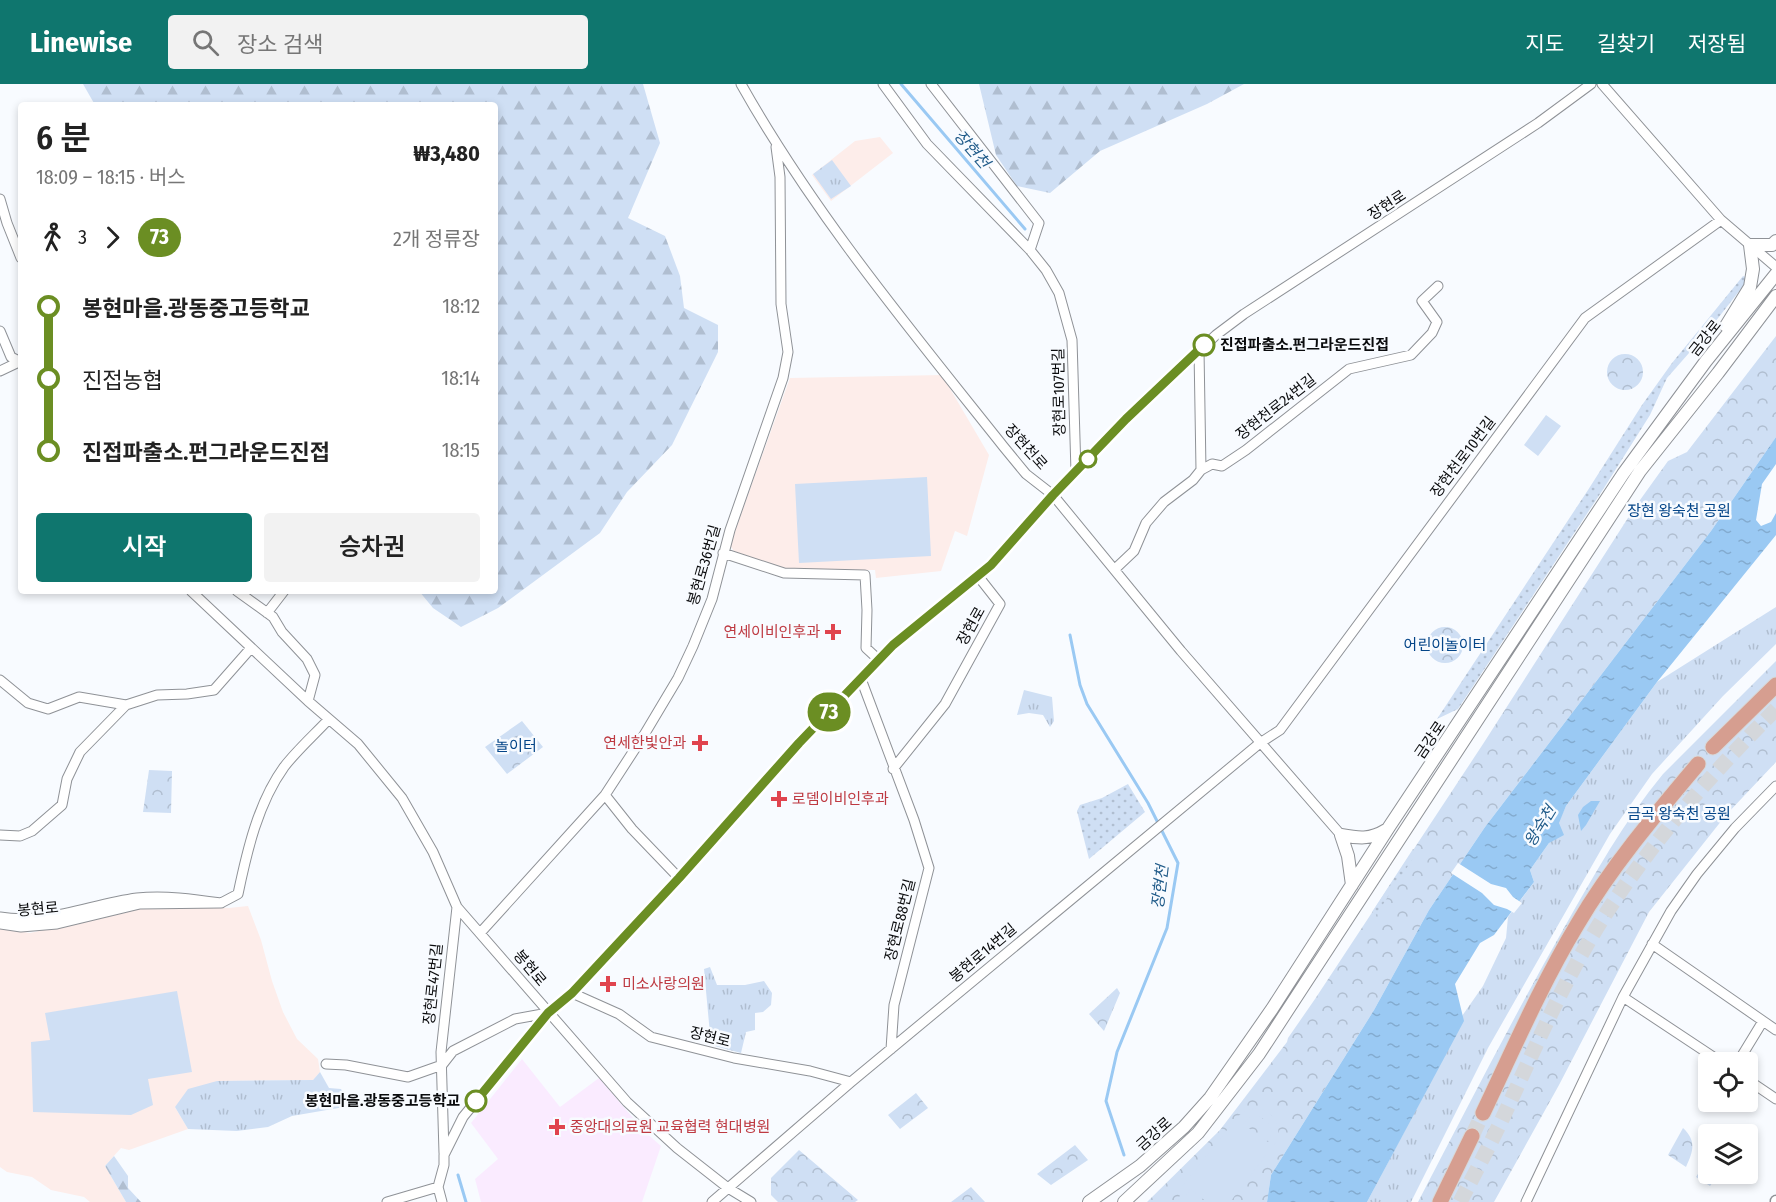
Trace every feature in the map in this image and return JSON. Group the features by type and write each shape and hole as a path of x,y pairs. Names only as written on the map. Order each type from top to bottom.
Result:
{"highway":[{"path":"1713,747 1776,685"},
{"path":"1483,1113 1545,982 1578,923 1632,843 1698,764"},
{"path":"1440,1202 1472,1136"}],"main road":[{"path":"1706,361 1750,287 1753,269 1750,245 1772,245 1776,241"},
{"name":"금강로","path":"1089,1202 1120,1181 1184,1127 1224,1079 1623,474 1706,361 1776,274"},
{"name":"금강로","path":"1128,1199 1198,1133 1259,1054 1640,471 1718,374 1776,296"},
{"path":"1352,885 1348,856 1341,836 1363,839 1376,836 1389,828"}],"street":[{"name":"장현천로","path":"741,84 791,168 859,262 1003,446 1026,474 1053,495 1181,651 1341,836"},
{"name":"장현로107번길","path":"883,84 927,144 1030,250 1046,270 1059,293 1072,340 1076,472"},
{"path":"931,84 1039,223 1030,250"},
{"name":"장현로","path":"442,1202 438,1187 444,1165 444,1155 463,1117 548,1013 572,993 679,878 799,743 893,645 991,565 1053,495 1126,419 1199,350 1244,314 1538,123 1591,84"},
{"path":"1602,84 1722,220 1776,267"},
{"name":"봉현로36번길","path":"481,932 605,795 678,678 712,599 723,553 783,378 788,352 781,304 780,174 775,142"},
{"path":"780,174 791,168"},
{"path":"0,199 18,250"},
{"name":"장현천로10번길","path":"1260,743 1280,730 1586,318 1722,220"},
{"name":"장현천로24번길","path":"1115,569 1134,551 1146,523 1164,502 1193,480 1201,470 1212,464 1222,466 1246,450 1349,369 1411,355 1432,333 1437,322 1422,301 1438,286"},
{"path":"0,331 12,357 18,361"},
{"path":"1199,350 1201,470"},
{"path":"0,371 18,363"},
{"path":"723,553 784,573 865,575 866,648 879,660"},
{"name":"장현로","path":"894,769 945,704 1000,604 978,576"},
{"name":"봉현로","path":"194,594 308,701 358,744 402,798 433,852 457,907 627,1102 677,1148 728,1188 751,1202"},
{"path":"241,594 273,617 282,632 307,659 315,675 308,701"},
{"path":"267,613 282,594"},
{"path":"0,680 28,703 48,709 79,697 126,705 157,695 214,690 251,648"},
{"name":"장현로88번길","path":"861,679 914,820 929,868 894,1005 891,1049"},
{"path":"0,835 20,836 32,831 62,806 67,779 80,752 126,705"},
{"path":"221,903 238,894 246,857 262,807 284,767 329,719"},
{"name":"봉현로14번길","path":"712,1202 851,1082 1260,743"},
{"path":"1526,1202 1623,997 1652,945 1697,874 1735,828 1776,786"},
{"path":"605,795 632,829 679,878"},
{"name":"봉현로","path":"0,917 16,920 49,917 139,898 194,899 221,903"},
{"name":"봉현로","path":"0,924 21,927 57,924 140,904 221,903"},
{"name":"장현로47번길","path":"444,1155 441,1053 457,907"},
{"path":"1652,945 1776,1030"},
{"name":"장현로","path":"572,993 619,1014 651,1036 734,1058 810,1071 851,1082"},
{"path":"1623,997 1705,1052"},
{"path":"326,1064 346,1065 408,1077 442,1065 453,1052 515,1018 548,1013"},
{"path":"1744,1052 1763,1021"},
{"path":"1758,1087 1776,1099"},
{"path":"387,1202 438,1187"}],"shaded area":[{"path":"880,137 893,153 831,201 812,175 855,141"},
{"path":"942,375 989,455 967,536 955,531 941,571 876,578 875,570 783,570 737,556 730,545 790,378"},
{"path":"248,906 283,1012 297,1039 318,1059 320,1072 313,1080 217,1081 175,1107 188,1129 129,1150 121,1148 105,1166 126,1202 90,1202 84,1197 51,1190 32,1177 7,1172 0,1167 0,928 30,933 139,908"},
{"name":"중앙대의료원 교육협력 현대병원","path":"522,1059 560,1107 599,1078 644,1131 661,1146 642,1202 481,1202 475,1179 498,1159 471,1123"}],"green space":[{"path":"83,84 643,84 660,143 628,218 665,236 680,276 684,308 718,325 718,352 672,445 627,492 600,533 498,608 461,627 433,608 421,594 498,594 498,102 93,102"},
{"path":"979,84 1244,84 1207,104 1100,151 1050,193 1017,186 996,155"},
{"path":"832,160 851,186 831,199 813,174"},
{"path":"1743,276 1746,277 1744,285 1667,378 1650,415 1604,488 1458,709 1437,719 1642,405 1672,363"},
{"name":"장현 왕숙천 공원","path":"1776,336 1776,437 1711,531 1485,827 1429,910 1374,1010 1271,1175 1267,1202 1147,1202 1220,1130 1287,1042 1483,744 1635,507 1668,461 1687,452"},
{"path":"1625,354 1638,359 1643,372 1638,385 1625,390 1612,385 1607,372 1612,359"},
{"path":"1546,415 1561,426 1538,456 1524,445"},
{"path":"927,477 931,556 799,563 795,484"},
{"path":"1776,607 1776,644 1723,696 1652,774 1610,834 1488,1048 1411,1202 1367,1202 1463,1021 1462,1016 1483,986 1506,938 1508,917 1534,882 1530,870 1549,843 1566,806 1657,682"},
{"name":"어린이놀이터","path":"1445,627 1458,632 1463,645 1458,658 1445,663 1432,658 1427,645 1432,632"},
{"name":"금곡 왕숙천 공원","path":"1776,661 1776,762 1726,815 1649,912 1559,1085 1494,1202 1418,1202 1545,962 1622,829 1663,774"},
{"path":"1024,690 1052,697 1054,721 1050,727 1043,715 1029,713 1017,715"},
{"name":"놀이터","path":"522,721 543,747 507,774 485,747"},
{"path":"149,770 172,771 171,813 143,812"},
{"path":"1128,784 1145,812 1089,859 1077,811 1080,805 1102,798"},
{"path":"1413,849 1417,852 1376,915 1372,912"},
{"path":"710,967 717,985 745,985 764,981 772,993 771,1005 763,1012 755,1013 755,1030 746,1032 741,1053 711,1045 704,969"},
{"path":"1117,988 1120,993 1104,1031 1089,1014"},
{"path":"177,991 192,1072 148,1079 153,1105 131,1115 33,1112 31,1042 50,1040 45,1013"},
{"path":"320,1072 329,1088 341,1089 350,1106 292,1116 268,1127 237,1131 188,1129 175,1107 188,1089 217,1081 313,1080"},
{"path":"916,1093 928,1108 900,1129 888,1115"},
{"path":"1257,1108 1263,1110 1276,1120 1278,1136 1276,1142 1230,1202 1207,1202 1190,1189 1186,1202 1178,1202 1182,1187 1238,1116","holes":["1257,1116 1270,1126 1271,1134 1268,1142 1243,1124 1249,1118"]},
{"path":"1683,1128 1692,1142 1686,1167 1668,1155"},
{"path":"1075,1145 1088,1160 1051,1185 1037,1174"},
{"path":"799,1150 858,1200 855,1202 778,1202 771,1195 771,1178"},
{"path":"114,1156 128,1176 128,1188 141,1202 126,1202 105,1166"},
{"path":"971,1187 985,1202 951,1202"}],"water":[{"name":"왕숙천","path":"1776,437 1776,464 1762,484 1756,520 1761,526 1771,522 1776,513 1776,535 1657,682 1566,806 1559,823 1564,835 1549,843 1530,870 1534,882 1494,935 1480,943 1455,984 1464,1021 1367,1202 1267,1202 1271,1175 1374,1010 1429,910 1485,827 1711,531"},
{"path":"1591,801 1600,801 1581,831 1578,815"}],"pier":[{"path":"1458,863 1491,884 1506,888 1522,903 1514,913 1494,905 1482,893 1451,873"}],"waterway":[{"name":"장현천","path":"901,84 1025,229"},
{"name":"장현천","path":"1070,635 1080,685 1087,704 1148,803 1178,863 1167,928 1117,1052 1106,1101 1124,1155"},
{"path":"458,1175 466,1202"}],"tunnel":[{"path":"1460,1202 1500,1124 1564,987 1605,915 1664,833 1729,758 1776,709"},
{"path":"1472,1136 1483,1113"}],"bus line":[{"name":"73","path":"476,1101 548,1013 572,993 679,878 799,743 893,645 991,565 1053,495 1126,419 1204,345"}],"place":[{"name":"진접파출소.펀그라운드진접","path":"1204,345"},
{"name":"연세이비인후과","path":"833,632"},
{"name":"연세한빛안과","path":"700,743"},
{"name":"로뎀이비인후과","path":"779,799"},
{"name":"미소사랑의원","path":"608,984"},
{"name":"봉현마을.광동중고등학교","path":"476,1101"},
{"name":"중앙대의료원 교육협력 현대병원","path":"557,1127"}]}
